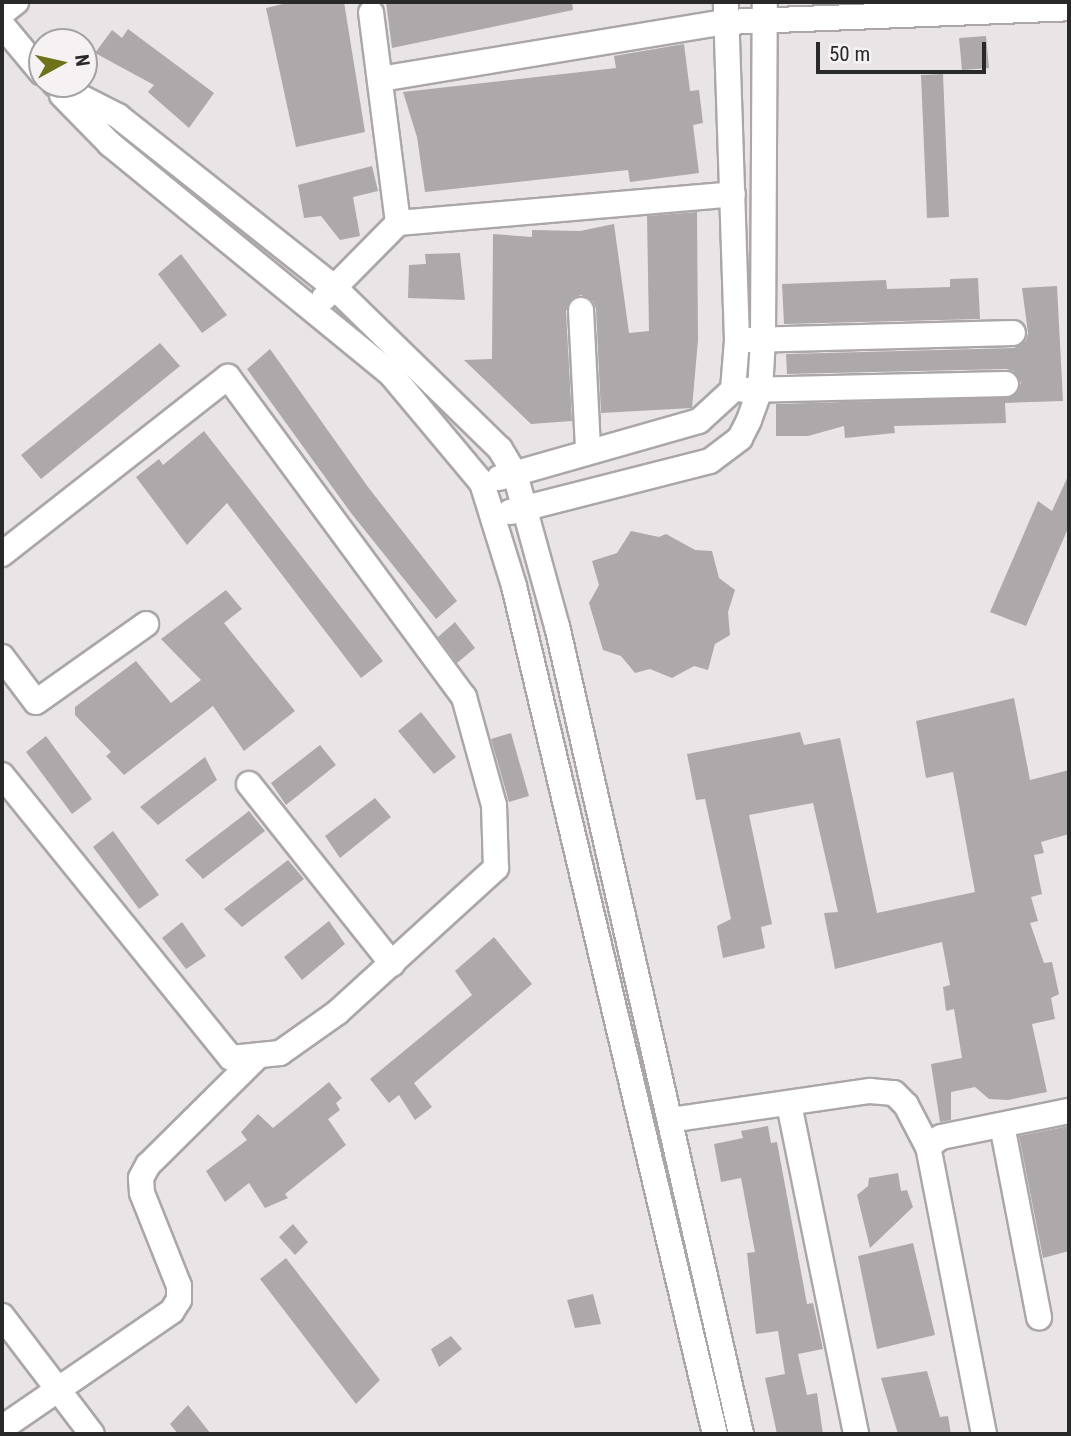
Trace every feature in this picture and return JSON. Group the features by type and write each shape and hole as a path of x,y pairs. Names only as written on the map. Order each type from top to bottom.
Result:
{"street":[{"path":"2,13 16,2"},
{"path":"381,79 726,12 968,6 1069,8"},
{"path":"494,518 525,506 723,455 740,438 760,390 763,340 765,11"},
{"path":"726,12 737,340 733,390"},
{"path":"371,13 398,223"},
{"path":"2,25 28,56"},
{"path":"67,98 110,144 390,373 482,483 494,518 715,1434"},
{"path":"82,98 118,116 334,287 494,444 515,474 525,506 638,984 741,1434"},
{"path":"312,311 398,223 733,194"},
{"path":"580,310 588,450"},
{"path":"737,340 1013,333"},
{"path":"2,554 228,377 464,697 494,805 496,868 338,1012 280,1053 231,1058 2,775"},
{"path":"482,483 588,450 699,421 733,390 1006,384"},
{"path":"2,657 36,702 146,625"},
{"path":"249,784 391,964"},
{"path":"609,990 638,984"},
{"path":"2,1428 172,1311 179,1300 179,1286 142,1193 141,1178 148,1165 259,1055"},
{"path":"670,1120 870,1091 894,1093 906,1105 928,1147 984,1434"},
{"path":"789,1104 856,1434"},
{"path":"928,1147 941,1137 1069,1111"},
{"path":"1002,1125 1040,1317"},
{"path":"2,1316 92,1434"}],"building":[{"path":"291,2 344,2 365,132 296,147 266,8"},
{"path":"386,2 572,2 573,10 392,48"},
{"path":"128,29 214,93 189,128 148,92 154,85 98,55 98,49 112,30 122,38"},
{"path":"986,36 989,68 962,70 959,38"},
{"path":"684,44 690,91 699,90 703,123 693,125 699,173 630,182 628,170 425,192 417,137 403,92 616,68 614,56"},
{"path":"943,74 949,217 927,218 921,75"},
{"path":"372,166 378,191 353,197 360,236 340,240 321,216 304,218 298,185"},
{"path":"697,212 698,340 692,408 601,413 596,309 593,301 581,295 572,298 566,311 572,421 531,424 464,360 492,359 493,234 532,237 532,230 580,231 614,224 629,333 649,331 647,216"},
{"path":"460,253 465,300 408,298 409,265 426,264 425,254"},
{"path":"181,254 227,315 202,333 158,274"},
{"path":"978,278 980,319 784,324 782,284 886,280 887,289 950,287 950,279"},
{"path":"1057,286 1063,401 1005,403 1006,423 894,426 895,433 845,438 844,426 808,436 776,436 776,404 1013,397 1021,383 1014,371 1006,369 787,374 786,354 1014,348 1026,341 1028,333 1022,288"},
{"path":"160,343 180,366 41,479 21,455"},
{"path":"270,349 368,487 457,601 436,619 351,513 247,369"},
{"path":"204,431 383,661 361,678 227,503 187,545 136,477 159,459 163,465"},
{"path":"1069,474 1069,526 1026,626 990,612 1038,501 1052,511"},
{"path":"631,531 659,537 666,534 695,550 712,551 719,578 735,590 728,612 730,635 715,644 708,670 694,666 672,678 650,669 635,673 621,656 603,650 589,603 599,585 592,561 617,553"},
{"path":"226,590 242,609 224,623 295,711 244,751 213,706 124,775 106,756 111,752 75,715 75,707 136,661 171,703 201,680 161,639"},
{"path":"455,622 475,648 457,663 438,637"},
{"path":"1014,698 1030,780 1069,770 1069,834 1041,842 1044,853 1034,855 1042,894 1031,897 1038,921 1030,923 1044,963 1052,962 1059,994 1051,998 1055,1019 1032,1024 1047,1092 1008,1100 989,1099 975,1087 951,1092 951,1120 940,1122 931,1064 962,1058 954,1009 946,1011 943,987 950,985 942,942 835,969 824,913 838,912 813,803 749,815 772,924 761,927 765,948 723,958 717,926 731,919 705,799 696,800 687,754 800,732 804,745 840,738 877,913 975,892 953,772 926,778 916,721"},
{"path":"421,712 456,757 434,774 398,731"},
{"path":"511,733 529,796 509,802 491,739"},
{"path":"46,736 92,799 72,814 26,752"},
{"path":"320,745 336,765 286,805 271,783"},
{"path":"205,757 217,780 158,825 140,807"},
{"path":"375,798 391,817 340,858 325,836"},
{"path":"249,811 265,831 203,879 185,860"},
{"path":"113,831 159,895 139,909 93,847"},
{"path":"288,860 304,879 242,927 224,909"},
{"path":"329,921 345,944 302,980 284,957"},
{"path":"182,922 206,956 186,969 162,938"},
{"path":"494,937 532,984 414,1083 432,1107 415,1120 399,1095 389,1103 370,1079 472,995 455,971"},
{"path":"329,1082 342,1098 336,1103 340,1110 328,1119 346,1145 285,1194 288,1198 265,1208 249,1183 225,1202 206,1171 247,1140 241,1132 258,1114 273,1128"},
{"path":"768,1126 771,1143 777,1142 807,1304 813,1303 823,1349 798,1354 807,1395 817,1393 823,1434 777,1434 765,1378 785,1374 778,1331 756,1334 747,1253 755,1252 741,1178 721,1182 714,1144 743,1138 741,1131"},
{"path":"1069,1126 1069,1251 1043,1258 1019,1136"},
{"path":"898,1173 901,1191 907,1190 913,1207 870,1248 857,1195 868,1186 869,1178"},
{"path":"293,1224 308,1242 295,1255 279,1237"},
{"path":"913,1243 935,1335 877,1349 858,1256"},
{"path":"286,1258 380,1380 356,1404 260,1279"},
{"path":"593,1294 601,1324 575,1328 567,1300"},
{"path":"451,1336 462,1349 439,1367 431,1349"},
{"path":"927,1371 940,1417 948,1416 951,1434 898,1434 881,1378"},
{"path":"188,1405 211,1434 178,1434 170,1424"}]}
